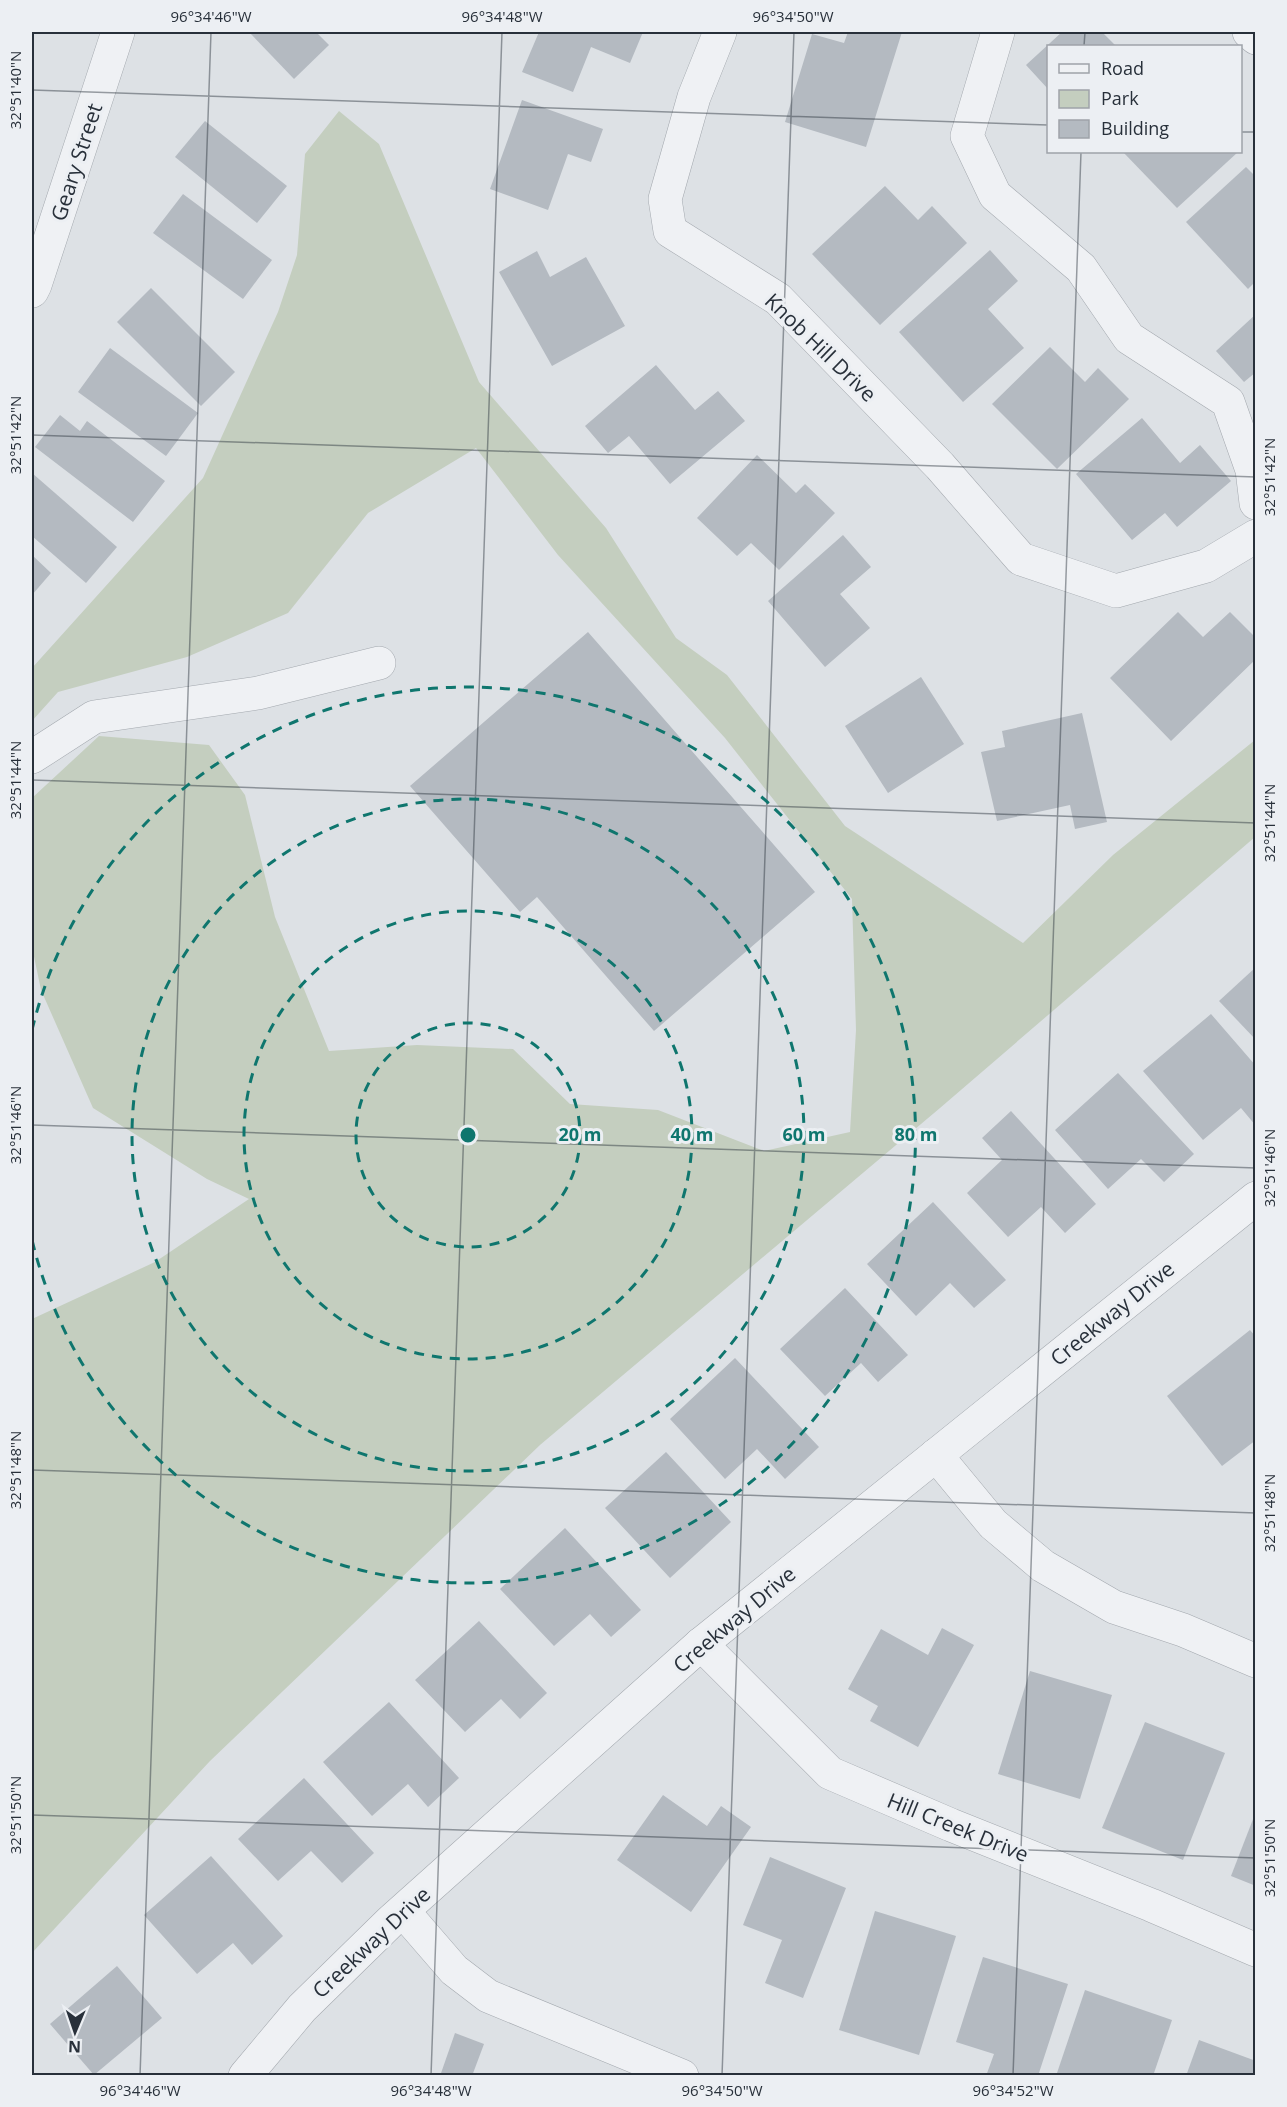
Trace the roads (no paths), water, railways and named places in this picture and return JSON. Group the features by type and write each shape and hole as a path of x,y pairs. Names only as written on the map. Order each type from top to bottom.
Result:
{"street":[{"name":"Geary Street","path":"33,286 118,32"},
{"name":"Knob Hill Drive","path":"720,32 694,97 665,199 670,231 778,300 940,466 1021,559 1116,591 1206,566 1256,536"},
{"path":"998,32 967,136 995,195 1081,268 1129,338 1228,402 1252,470 1256,503"},
{"path":"1250,32 1256,38"},
{"path":"32,757 94,717 258,693 378,663"},
{"name":"Creekway Drive","path":"246,2076 302,2008 403,1911 701,1644 1256,1198"},
{"path":"936,1455 993,1524 1043,1566 1114,1607 1183,1630 1256,1661"},
{"name":"Hill Creek Drive","path":"701,1644 830,1773 1256,1950"},
{"path":"403,1911 454,1970 488,1996 682,2076"}]}
